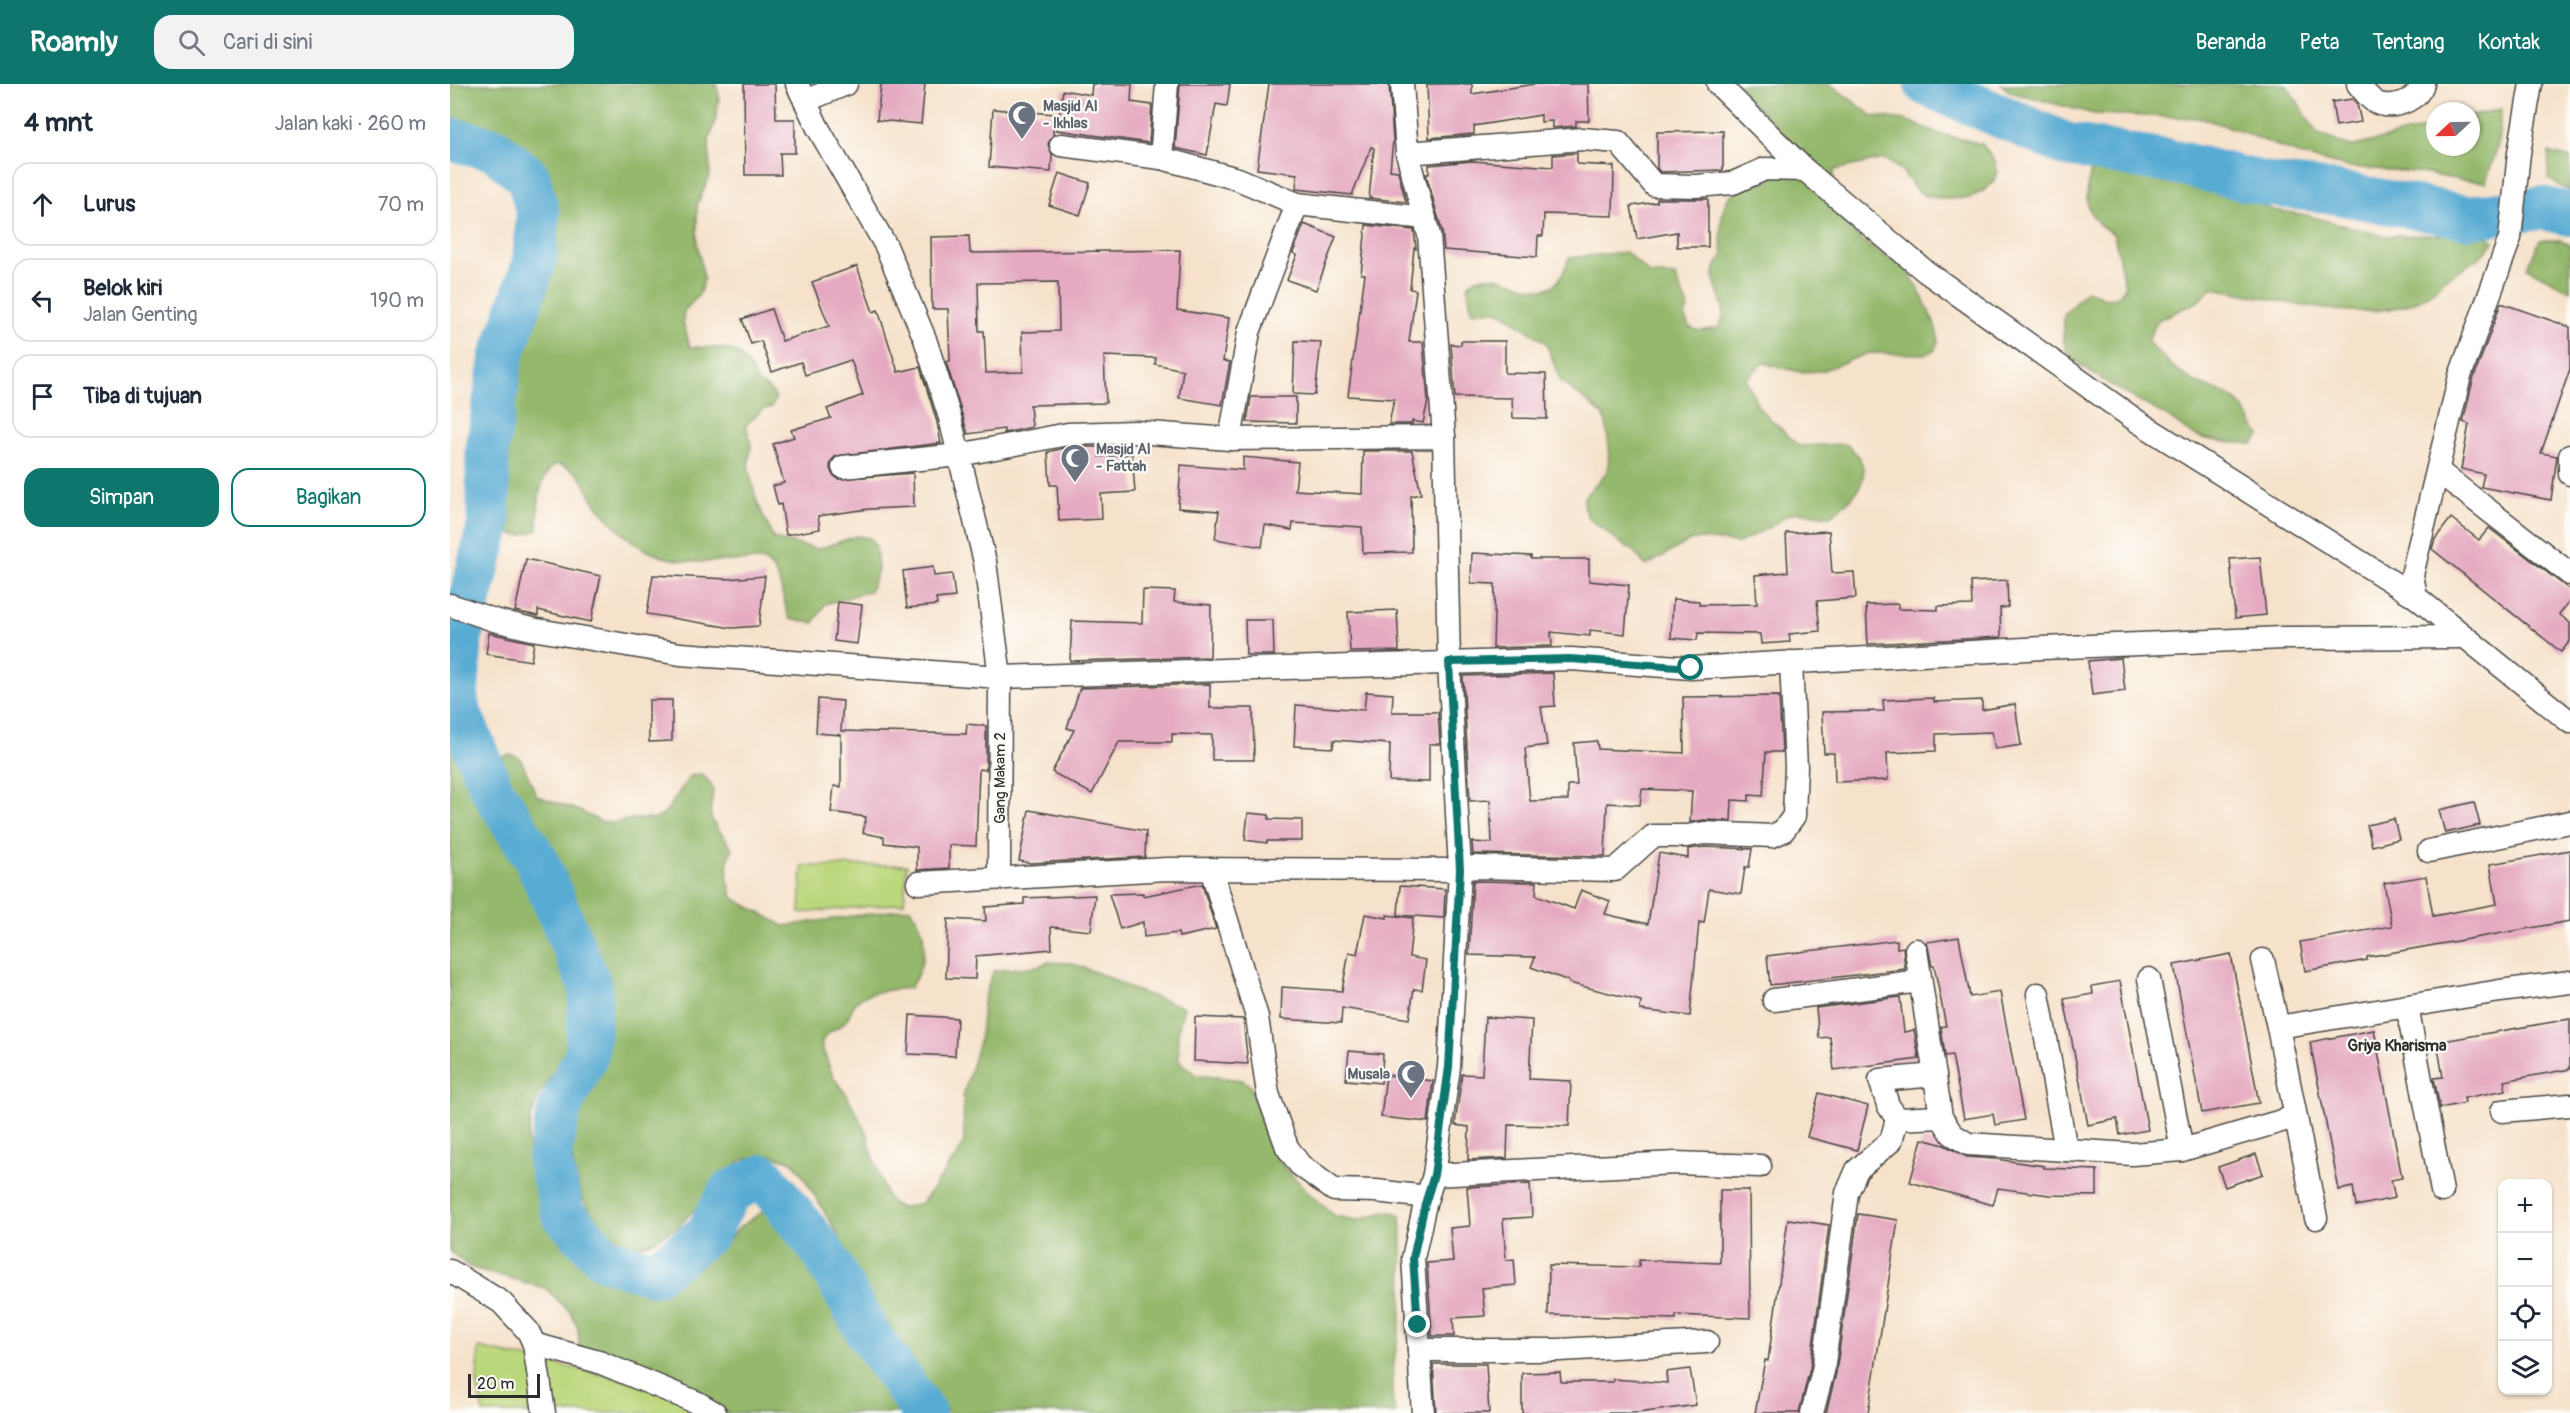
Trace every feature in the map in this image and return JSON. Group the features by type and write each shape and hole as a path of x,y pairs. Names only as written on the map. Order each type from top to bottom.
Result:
{"street":[{"path":"801,93 846,84"},
{"path":"1161,159 1167,84"},
{"path":"1402,84 1407,153 1425,218 1433,272 1444,437 1449,662 1460,870 1449,1067 1434,1175 1413,1258 1423,1413"},
{"path":"1718,84 1805,170 1925,271 2137,421 2416,597 2570,722"},
{"path":"2358,84 2365,94 2382,105 2404,104 2421,91 2423,84"},
{"path":"2416,597 2413,568 2460,376 2510,238 2519,153 2531,84"},
{"name":"Gang Makam 2","path":"801,93 818,128 886,246 936,368 959,455 984,562 1000,677 999,878"},
{"path":"1407,153 1582,139 1618,142 1654,185 1696,186 1733,183 1765,170 1805,170"},
{"path":"1061,145 1161,159 1238,179 1297,204 1425,218"},
{"path":"1230,439 1249,332 1297,204"},
{"path":"843,467 959,455 1016,442 1068,434 1136,432 1230,439 1444,437"},
{"path":"2570,456 2570,474"},
{"path":"2438,471 2570,574"},
{"path":"452,606 494,620 532,629 680,654 1000,677 1570,659 1691,668 2283,638 2465,637"},
{"path":"918,883 1167,869 1460,870 1474,867 1615,870 1653,836 1687,836 1704,833 1772,836 1783,831 1794,816 1796,767 1791,662"},
{"path":"2429,850 2570,822"},
{"path":"1211,869 1257,1017 1268,1094 1287,1148 1300,1165 1334,1190 1376,1191 1427,1197"},
{"path":"1916,950 1941,1117 1952,1134 1968,1144 2132,1154 2182,1150 2295,1118"},
{"path":"2263,960 2316,1218"},
{"path":"2149,979 2182,1150"},
{"path":"1774,1000 1920,981"},
{"path":"2278,1027 2570,982"},
{"path":"2038,994 2066,1150"},
{"path":"2407,1006 2442,1191"},
{"path":"1812,1413 1823,1371 1847,1193 1857,1170 1891,1141 1897,1119 1888,1105 1880,1080 1935,1075"},
{"path":"2502,1111 2570,1105"},
{"path":"1897,1119 1941,1117"},
{"path":"1434,1175 1676,1163 1760,1167"},
{"path":"450,1271 511,1311 521,1322 534,1344 544,1413"},
{"path":"1419,1350 1559,1350 1707,1341"},
{"path":"534,1344 599,1362 698,1403 716,1413"}],"green space":[{"path":"450,84 716,84 719,95 716,118 709,141 710,175 697,205 697,243 704,279 699,295 684,311 683,322 690,347 724,349 739,355 746,361 758,383 768,388 776,397 772,407 762,410 746,425 751,446 748,467 757,502 774,539 818,549 856,536 870,538 876,547 878,570 870,591 825,604 814,623 790,619 778,578 769,565 762,560 692,561 652,553 621,532 596,504 578,474 556,464 549,470 542,485 538,503 538,530 518,536 507,532 500,523 497,511 508,467 510,429 515,406 513,382 526,317 534,294 547,277 558,205 544,173 535,165 496,138 450,121"},
{"path":"1729,84 1830,84 1873,116 1906,120 1940,134 1982,144 1995,161 1997,172 1993,183 1983,191 1969,198 1946,199 1925,196 1915,189 1902,171 1884,159 1834,170 1832,199 1834,208 1855,234 1887,258 1906,267 1935,326 1938,335 1937,346 1934,351 1923,354 1869,353 1821,371 1800,372 1763,363 1746,379 1759,408 1799,446 1846,444 1862,464 1863,474 1856,492 1849,501 1830,516 1798,512 1786,515 1777,523 1739,543 1700,539 1689,541 1646,566 1632,549 1589,519 1584,508 1584,497 1608,471 1609,447 1606,423 1602,414 1560,380 1546,343 1504,314 1494,310 1472,312 1467,286 1478,279 1491,277 1528,287 1540,289 1550,287 1561,278 1569,258 1626,252 1650,274 1675,276 1688,307 1685,317 1689,327 1699,331 1718,328 1723,318 1723,309 1714,275 1716,266 1723,256 1721,222 1725,204 1729,197 1738,190 1771,181 1775,123"},
{"path":"2001,84 2286,84 2317,133 2350,147 2426,128 2426,156 2480,156 2480,114 2501,109 2498,145 2486,182 2416,172 2348,167 2303,156 2201,118 2094,114 2010,92"},
{"path":"2549,152 2570,158 2570,191 2548,179"},
{"path":"2092,166 2186,178 2217,193 2251,201 2273,210 2306,215 2383,236 2475,234 2486,235 2494,241 2480,257 2448,277 2428,295 2405,305 2379,310 2351,311 2293,304 2212,288 2197,302 2158,320 2147,341 2179,372 2236,400 2243,407 2260,435 2253,444 2207,439 2191,433 2086,369 2065,347 2064,315 2087,290 2108,299 2119,296 2125,287 2114,234 2096,221 2088,205 2087,196"},
{"path":"2540,240 2561,240 2570,245 2570,291 2527,268"},
{"path":"450,717 455,739 491,804 534,891 578,995 581,1041 558,1065 539,1095 531,1117 528,1140 534,1183 562,1244 607,1274 674,1279 713,1256 740,1227 772,1205 782,1210 835,1296 860,1342 876,1359 909,1413 730,1413 678,1391 581,1370 578,1329 570,1312 545,1288 469,1267 450,1251"},
{"path":"510,754 520,758 537,796 582,812 601,822 656,819 665,813 690,776 700,774 712,786 710,808 713,822 732,850 727,874 733,898 784,926 910,908 921,927 924,948 920,968 910,988 882,991 861,998 854,1004 844,1023 828,1033 821,1044 833,1077 847,1095 868,1136 885,1192 890,1202 900,1208 922,1203 960,1151 964,1141 963,1096 980,1038 983,1002 993,971 1038,966 1048,962 1071,963 1108,977 1131,989 1184,1007 1178,1031 1179,1061 1196,1075 1243,1080 1251,1087 1278,1161 1309,1193 1335,1216 1357,1220 1388,1211 1399,1214 1402,1305 1392,1381 1396,1413 948,1413 862,1287 837,1233 800,1171 793,1162 771,1155 741,1160 678,1227 649,1243 637,1246 625,1244 601,1226 581,1197 573,1165 571,1144 576,1111 600,1042 602,1007 592,942 578,909 559,882 509,794 496,777 494,766 500,758"},
{"path":"907,865 904,903 800,913 802,866"},
{"path":"479,1348 678,1391 730,1413 483,1413 477,1382"}],"building":[{"path":"744,84 775,84 776,119 795,119 795,153 780,153 781,175 745,175"},
{"path":"881,84 925,84 921,124 877,120"},
{"path":"1092,84 1132,84 1131,102 1152,105 1149,143 1057,130 1063,90 1091,95"},
{"path":"1180,84 1230,84 1227,106 1216,104 1207,155 1175,148"},
{"path":"1269,84 1389,84 1393,140 1390,170 1398,171 1406,202 1369,198 1374,148 1371,147 1352,195 1296,189 1297,174 1257,169"},
{"path":"1427,84 1472,84 1472,94 1535,84 1588,84 1589,121 1576,121 1576,126 1552,128 1552,121 1541,122 1541,115 1474,126 1474,134 1429,138"},
{"path":"2352,99 2357,104 2361,122 2336,126 2332,102"},
{"name":"Masjid Al - Ikhlas","path":"993,109 1054,114 1053,135 1048,144 1052,154 1051,172 989,167"},
{"path":"1723,131 1723,170 1660,172 1657,168 1657,132"},
{"path":"1577,153 1577,164 1614,166 1613,216 1544,214 1543,236 1538,236 1537,257 1444,250 1442,231 1426,174 1429,174 1429,165 1472,161 1553,167 1553,155"},
{"path":"1059,173 1090,183 1080,215 1049,205"},
{"path":"1657,199 1708,199 1708,247 1677,247 1677,232 1637,239 1631,206 1657,202"},
{"path":"1304,224 1336,237 1316,290 1287,280 1297,255 1293,253"},
{"path":"1366,225 1414,230 1416,249 1414,248 1410,289 1416,290 1409,342 1423,342 1428,401 1423,423 1412,421 1412,424 1389,424 1394,399 1348,396 1365,274 1361,274"},
{"path":"969,236 970,253 1180,250 1177,310 1229,318 1223,361 1230,362 1222,405 1179,398 1183,370 1155,364 1156,358 1104,356 1106,403 1030,405 1032,427 1004,433 1004,429 968,434 946,362 950,361 948,309 932,309 931,237","holes":["1058,282 1059,331 1022,332 1023,372 986,373 984,331 979,331 978,283"]},
{"path":"857,266 873,312 878,310 898,372 920,367 941,443 836,456 831,461 830,468 832,474 838,479 913,473 914,507 869,509 818,516 820,529 786,535 781,504 778,505 773,486 784,483 773,444 794,437 791,430 831,418 827,409 863,395 851,360 805,375 801,362 772,372 761,341 751,344 742,319 771,309 782,341 829,326 812,282"},
{"path":"2501,303 2570,327 2570,369 2541,453 2557,456 2551,500 2481,487 2484,474 2461,469 2469,424 2463,422 2473,380"},
{"path":"1295,341 1321,342 1315,395 1293,394"},
{"path":"1461,341 1505,341 1505,373 1546,374 1547,419 1513,418 1512,398 1455,397 1451,344 1461,345"},
{"path":"1251,397 1296,397 1296,423 1247,422"},
{"name":"Masjid Al - Fattah","path":"1069,447 1099,447 1099,457 1132,454 1135,492 1101,494 1102,519 1059,521 1057,485 1050,485 1048,452"},
{"path":"1363,451 1412,451 1421,494 1411,496 1412,552 1363,553 1362,527 1293,523 1292,530 1265,525 1262,547 1215,539 1219,511 1178,508 1181,465 1243,470 1243,457 1298,462 1295,490 1362,494"},
{"path":"2451,518 2479,540 2489,528 2570,590 2570,601 2559,614 2570,623 2570,641 2561,652 2432,549 2435,539"},
{"path":"1829,531 1832,573 1854,572 1856,598 1817,601 1820,631 1789,634 1790,642 1761,644 1760,634 1698,633 1697,640 1671,638 1673,599 1699,601 1699,605 1757,604 1755,575 1788,572 1786,533"},
{"path":"1472,553 1531,556 1531,559 1589,559 1589,581 1629,585 1625,634 1590,630 1590,636 1551,632 1552,646 1493,648 1495,584 1471,583"},
{"path":"2260,557 2266,615 2235,618 2230,559"},
{"path":"526,559 601,576 591,622 538,610 538,616 515,611"},
{"path":"933,567 934,576 952,574 955,597 936,599 937,605 907,608 903,571"},
{"path":"653,575 727,579 765,576 759,626 732,628 647,614"},
{"path":"2007,580 2008,607 2000,608 2001,637 1868,644 1866,605 1898,604 1898,609 1938,610 1938,606 1972,605 1971,582"},
{"path":"1143,590 1175,591 1174,602 1211,605 1210,657 1070,661 1072,621 1142,623"},
{"path":"838,602 862,605 857,644 834,641"},
{"path":"1397,610 1399,651 1350,652 1348,612"},
{"path":"1245,620 1273,620 1274,655 1246,655"},
{"path":"489,633 534,643 531,661 486,654"},
{"path":"2121,658 2125,691 2092,695 2088,661"},
{"path":"1553,673 1555,706 1541,707 1547,745 1525,748 1530,801 1568,800 1568,785 1577,785 1574,743 1597,741 1598,749 1684,753 1683,697 1779,696 1782,752 1766,752 1763,796 1749,795 1749,801 1732,800 1731,821 1690,822 1692,791 1642,789 1640,805 1607,803 1605,856 1473,854 1472,842 1492,843 1490,800 1470,801 1463,676"},
{"path":"1210,684 1210,708 1253,708 1254,760 1212,760 1212,735 1172,734 1172,742 1119,742 1092,794 1052,772 1074,730 1067,728 1080,688"},
{"path":"1366,692 1393,694 1392,712 1438,712 1440,744 1429,744 1429,782 1389,781 1390,744 1334,740 1333,748 1294,746 1296,705 1364,710"},
{"path":"1934,698 1934,702 1982,700 1982,710 2015,704 2021,745 1995,749 1992,732 1936,734 1936,751 1887,753 1888,780 1835,782 1834,753 1824,753 1822,712 1884,711 1883,700"},
{"path":"818,699 843,701 841,731 966,734 967,724 986,726 986,770 979,769 976,846 949,845 949,868 917,870 917,847 884,843 884,837 863,833 866,817 831,812 834,786 841,787 841,735 816,733"},
{"path":"649,700 672,700 672,741 649,742"},
{"path":"2474,802 2480,825 2445,833 2439,810"},
{"path":"1029,810 1146,831 1145,857 1030,863 1019,861"},
{"path":"1248,813 1269,815 1269,819 1302,820 1302,841 1267,841 1267,843 1245,840"},
{"path":"2394,819 2399,839 2372,846 2367,825"},
{"path":"1705,847 1752,849 1749,867 1745,867 1741,894 1709,889 1704,923 1699,922 1690,1016 1640,1010 1641,1001 1569,983 1569,981 1531,967 1535,957 1469,955 1473,881 1537,882 1536,895 1574,909 1581,890 1610,901 1605,914 1648,924 1659,853 1688,858 1688,849"},
{"path":"2570,850 2570,921 2367,957 2367,960 2305,971 2300,942 2392,926 2384,883 2426,876 2433,916 2497,904 2490,864"},
{"path":"1202,884 1216,929 1179,937 1178,933 1144,937 1143,922 1120,929 1109,894 1143,893 1143,896"},
{"path":"1400,886 1445,889 1444,918 1398,915"},
{"path":"1095,895 1091,931 1051,927 1052,949 976,956 975,979 946,978 948,919 986,921 985,907 1024,904 1024,898"},
{"path":"1365,914 1387,918 1387,915 1413,918 1409,957 1426,960 1422,990 1414,989 1409,1019 1342,1008 1341,1023 1281,1019 1282,987 1342,991 1349,952 1357,954"},
{"path":"1959,937 1970,997 2000,992 2024,1120 1995,1125 1993,1114 1964,1119 1952,1055 1945,1056 1941,1027 1946,1026 1927,942"},
{"path":"1897,940 1897,948 1903,947 1905,969 1770,985 1767,956"},
{"path":"2231,954 2259,1103 2202,1113 2174,965"},
{"path":"2120,981 2148,1130 2120,1135 2117,1119 2088,1125 2064,999 2093,994 2092,986"},
{"path":"1900,997 1904,1032 1914,1030 1919,1059 1834,1070 1830,1037 1819,1038 1816,1008"},
{"path":"910,1015 957,1018 955,1056 908,1054"},
{"path":"1195,1017 1243,1019 1248,1064 1194,1061"},
{"path":"1485,1017 1532,1020 1529,1079 1571,1081 1569,1126 1508,1125 1507,1158 1468,1160 1469,1127 1455,1125 1462,1074 1482,1075"},
{"path":"2570,1019 2570,1069 2504,1081 2506,1090 2464,1098 2465,1103 2440,1108 2434,1078 2443,1077 2437,1042"},
{"path":"2374,1030 2402,1178 2391,1180 2395,1198 2356,1206 2353,1187 2339,1190 2310,1042"},
{"path":"1349,1051 1383,1054 1381,1083 1346,1080"},
{"name":"Musala","path":"1386,1075 1433,1081 1428,1122 1381,1117"},
{"path":"1819,1093 1868,1106 1857,1150 1807,1137"},
{"path":"1922,1139 1944,1145 1967,1157 2044,1166 2044,1168 2097,1170 2097,1196 2049,1195 1998,1188 1993,1205 1910,1182"},
{"path":"2256,1154 2263,1174 2225,1187 2218,1167"},
{"path":"1530,1184 1532,1217 1503,1219 1506,1260 1514,1259 1516,1285 1482,1288 1485,1316 1453,1318 1454,1336 1432,1336 1427,1263 1453,1261 1450,1228 1470,1226 1467,1187"},
{"path":"1720,1190 1749,1190 1750,1318 1676,1315 1676,1319 1548,1315 1549,1265 1639,1267 1639,1260 1720,1263"},
{"path":"1858,1214 1898,1220 1868,1413 1826,1413 1836,1373"},
{"path":"1788,1219 1829,1225 1810,1368 1799,1413 1755,1413 1765,1360 1768,1361"},
{"path":"1433,1364 1486,1364 1489,1413 1436,1413"},
{"path":"1690,1369 1696,1405 1638,1413 1522,1413 1522,1373 1560,1372 1561,1382 1613,1382 1613,1379 1667,1383 1666,1372"}],"waterway":[{"path":"1926,84 2067,145 2178,163 2270,185 2333,192 2467,217 2541,208 2570,214"},
{"path":"450,139 494,149 528,177 538,213 534,264 501,358 487,452 489,526 461,634 456,704 492,790 536,859 591,988 587,1054 560,1107 549,1159 563,1214 604,1258 654,1274 707,1234 730,1192 763,1176 822,1251 868,1333 924,1413"}],"place":[{"name":"Masjid Al - Ikhlas","path":"1022,140"},
{"name":"Masjid Al - Fattah","path":"1075,484"},
{"name":"Musala","path":"1411,1100"}],"district":[{"name":"Griya Kharisma","path":"2397,1046"}],"route":[{"path":"1418,1325 1413,1258 1434,1175 1449,1067 1460,870 1449,662 1570,659 1691,668"}]}
